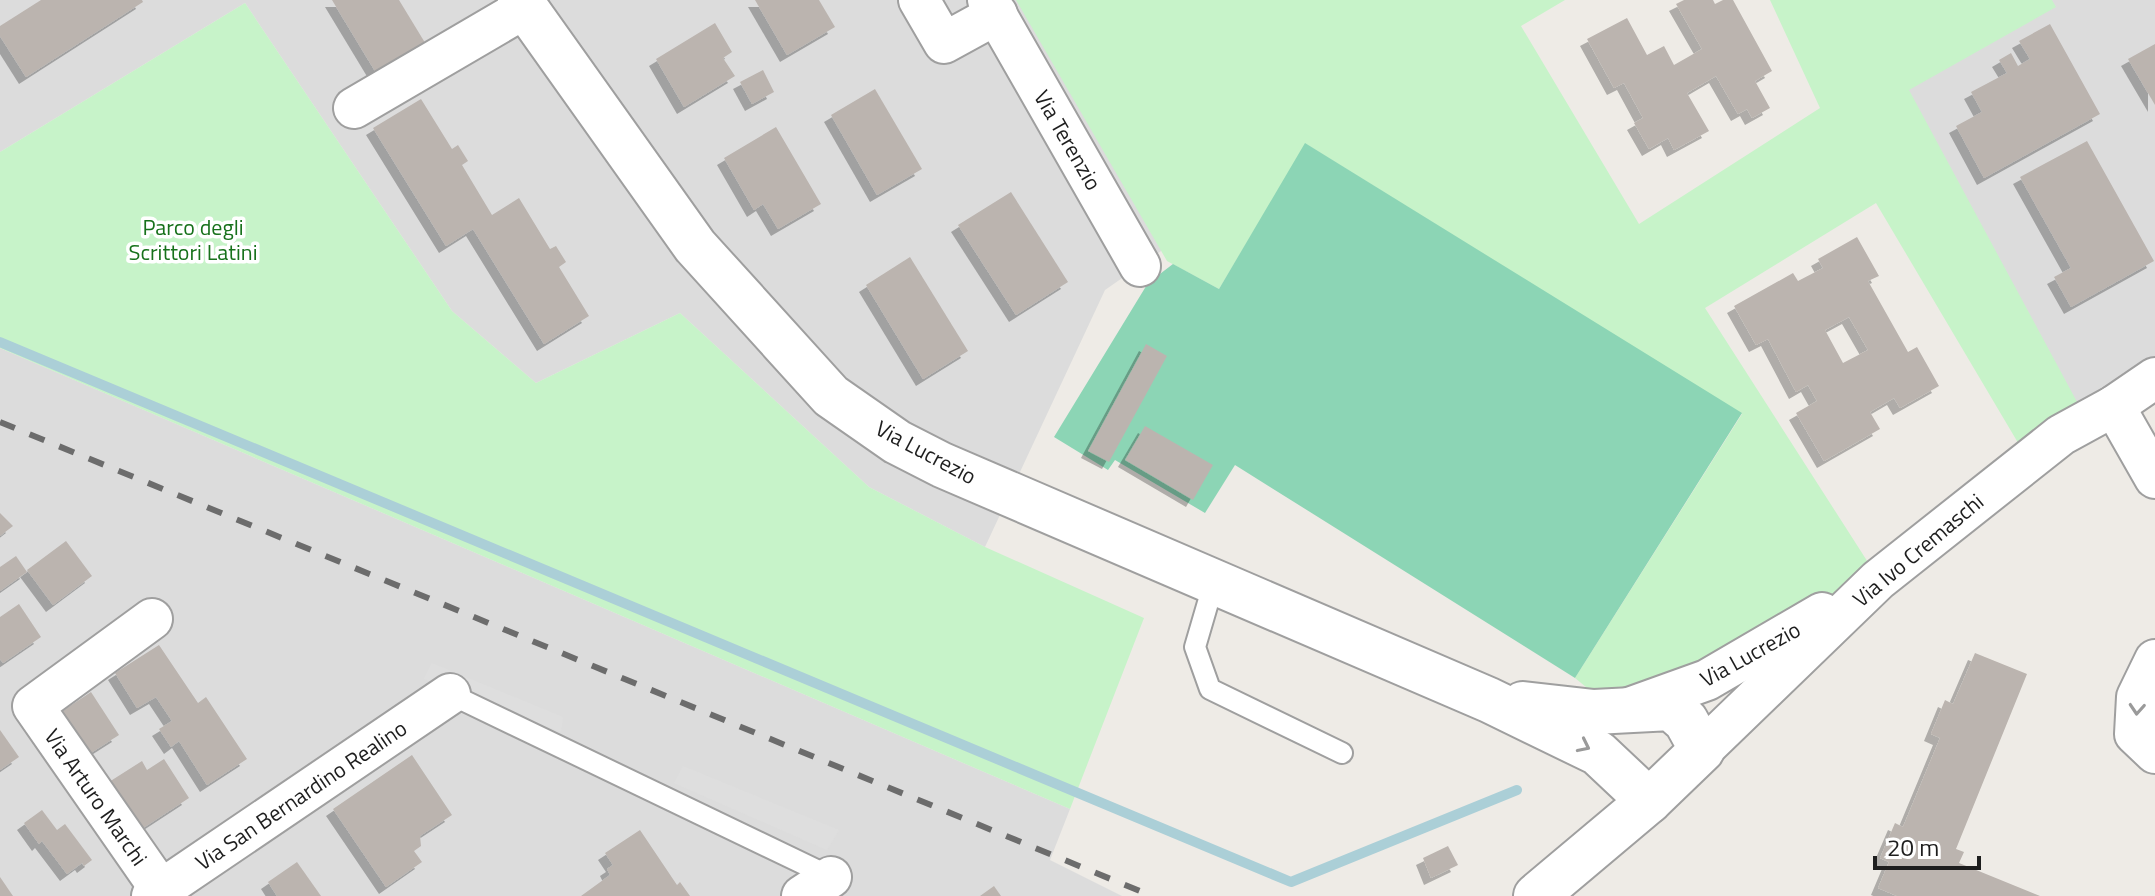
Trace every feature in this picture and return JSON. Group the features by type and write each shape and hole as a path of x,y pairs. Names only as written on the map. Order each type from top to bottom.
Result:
{"street":[{"name":"Via Terenzio","path":"919,0 944,43 992,7 1140,266"},
{"path":"354,108 522,4"},
{"name":"Via Lucrezio","path":"522,4 695,246 831,396 897,442 942,465 1489,700 1598,753 1649,801"},
{"name":"Via Ivo Cremaschi","path":"1702,750 1878,580 2061,435 2114,406 2155,378"},
{"path":"2114,406 2155,478"},
{"name":"Via Lucrezio","path":"1616,713 1707,680 1878,580"},
{"name":"Via Arturo Marchi","path":"152,619 33,706 156,893"},
{"path":"2155,660 2137,697 2135,734 2155,753"},
{"name":"Via San Bernardino Realino","path":"156,893 450,694"},
{"name":"Via Lucrezio","path":"1489,700 1616,713 1671,708 1686,721 1702,750"},
{"path":"1536,896 1649,801 1702,750"}],"lane":[{"path":"1214,582 1195,647 1210,689 1342,753"},
{"path":"450,694 816,886"}],"shaded area":[{"path":"0,0 1495,0 1226,206 1105,290 985,547 869,487 680,313 536,383 452,311 245,3 0,152"},
{"path":"1822,0 2155,0 2155,393 2077,445"},
{"path":"0,348 1070,809 1050,860 1122,896 0,896"},
{"path":"432,663 563,717 561,732 424,679"},
{"path":"683,766 839,830 827,850 674,783"}],"green space":[{"path":"1016,0 1565,0 1521,26 1639,224 1820,108 1770,0 2052,0 2056,7 1909,90 2090,426 2030,463 1876,203 1705,308 1871,567 1800,618 1754,645 1603,701 1575,678 1742,414 1306,144 1219,289 1167,261"},
{"name":"Parco degli Scrittori Latini","path":"245,3 452,311 536,383 680,313 869,487 985,547 1144,618 1070,809 0,348 0,152"},
{"path":"1305,143 1742,413 1575,678 1235,465 1205,513 1115,460 1108,470 1054,437 1148,283 1173,264 1219,289"}],"building":[{"path":"41,0 143,2 26,77 0,36 0,26"},
{"path":"332,0 399,0 427,46 378,76"},
{"path":"755,0 819,0 835,27 787,55"},
{"path":"1684,0 1713,0 1715,4 1733,0 1772,71 1755,81 1770,108 1752,118 1747,109 1738,114 1716,76 1687,93 1709,131 1674,150 1668,138 1649,149 1634,123 1643,118 1624,83 1614,88 1587,39 1627,18 1647,55 1664,46 1674,65 1702,49 1676,4"},
{"path":"715,23 732,52 723,58 735,76 684,107 656,59"},
{"path":"2050,24 2100,114 1984,178 1956,126 1982,112 1971,92 2007,73 1999,60 2011,53 2018,66 2030,59 2019,41"},
{"path":"2155,44 2155,105 2128,59"},
{"path":"763,70 774,92 752,104 740,82"},
{"path":"875,89 922,169 877,195 831,115"},
{"path":"421,99 452,149 458,145 468,161 462,165 492,215 519,198 550,249 556,246 566,262 559,267 589,316 544,344 473,229 446,246 373,128"},
{"path":"776,127 821,204 778,229 763,204 754,210 724,158"},
{"path":"2087,141 2154,261 2071,307 2054,277 2071,268 2020,177"},
{"path":"1011,192 1068,282 1016,315 958,225"},
{"path":"1857,237 1879,276 1868,281 1908,352 1917,347 1939,386 1900,408 1894,398 1870,412 1880,429 1824,461 1796,413 1817,401 1808,385 1796,392 1768,339 1756,345 1734,306 1793,273 1798,281 1823,268 1818,259","holes":["1849,317 1868,350 1843,363 1825,330"]},
{"path":"910,257 968,351 923,379 866,285"},
{"path":"1146,344 1167,356 1109,462 1088,451"},
{"path":"1145,426 1213,465 1193,500 1125,460"},
{"path":"0,513 13,526 0,536"},
{"path":"66,541 92,576 53,605 27,570"},
{"path":"16,556 27,572 0,591 0,567"},
{"path":"19,604 41,637 3,663 0,659 0,617"},
{"path":"159,645 198,703 206,697 247,759 207,785 179,741 171,747 159,729 172,721 156,697 137,708 115,673"},
{"path":"1975,653 2027,674 1956,849 1964,852 1959,863 2040,896 1897,896 1878,888 1889,862 1880,858 1895,823 1903,827 1940,738 1931,734 1945,700 1953,704"},
{"path":"91,692 119,735 86,756 58,714"},
{"path":"0,730 19,757 0,770"},
{"path":"412,755 452,815 420,836 421,846 414,851 422,862 386,887 333,809"},
{"path":"164,759 189,798 140,830 109,782 142,761 147,770"},
{"path":"42,810 57,830 65,824 92,860 67,874 24,823"},
{"path":"640,830 677,885 680,882 690,896 581,896 610,875 607,869 613,865 605,853"},
{"path":"1448,846 1458,865 1431,878 1423,858"},
{"path":"297,862 321,896 277,896 268,882"},
{"path":"0,877 13,896 0,896"},
{"path":"994,886 1001,896 980,896"}],"waterway":[{"path":"0,342 1291,882 1517,790"}],"railway":[{"path":"0,422 1152,896"}]}
